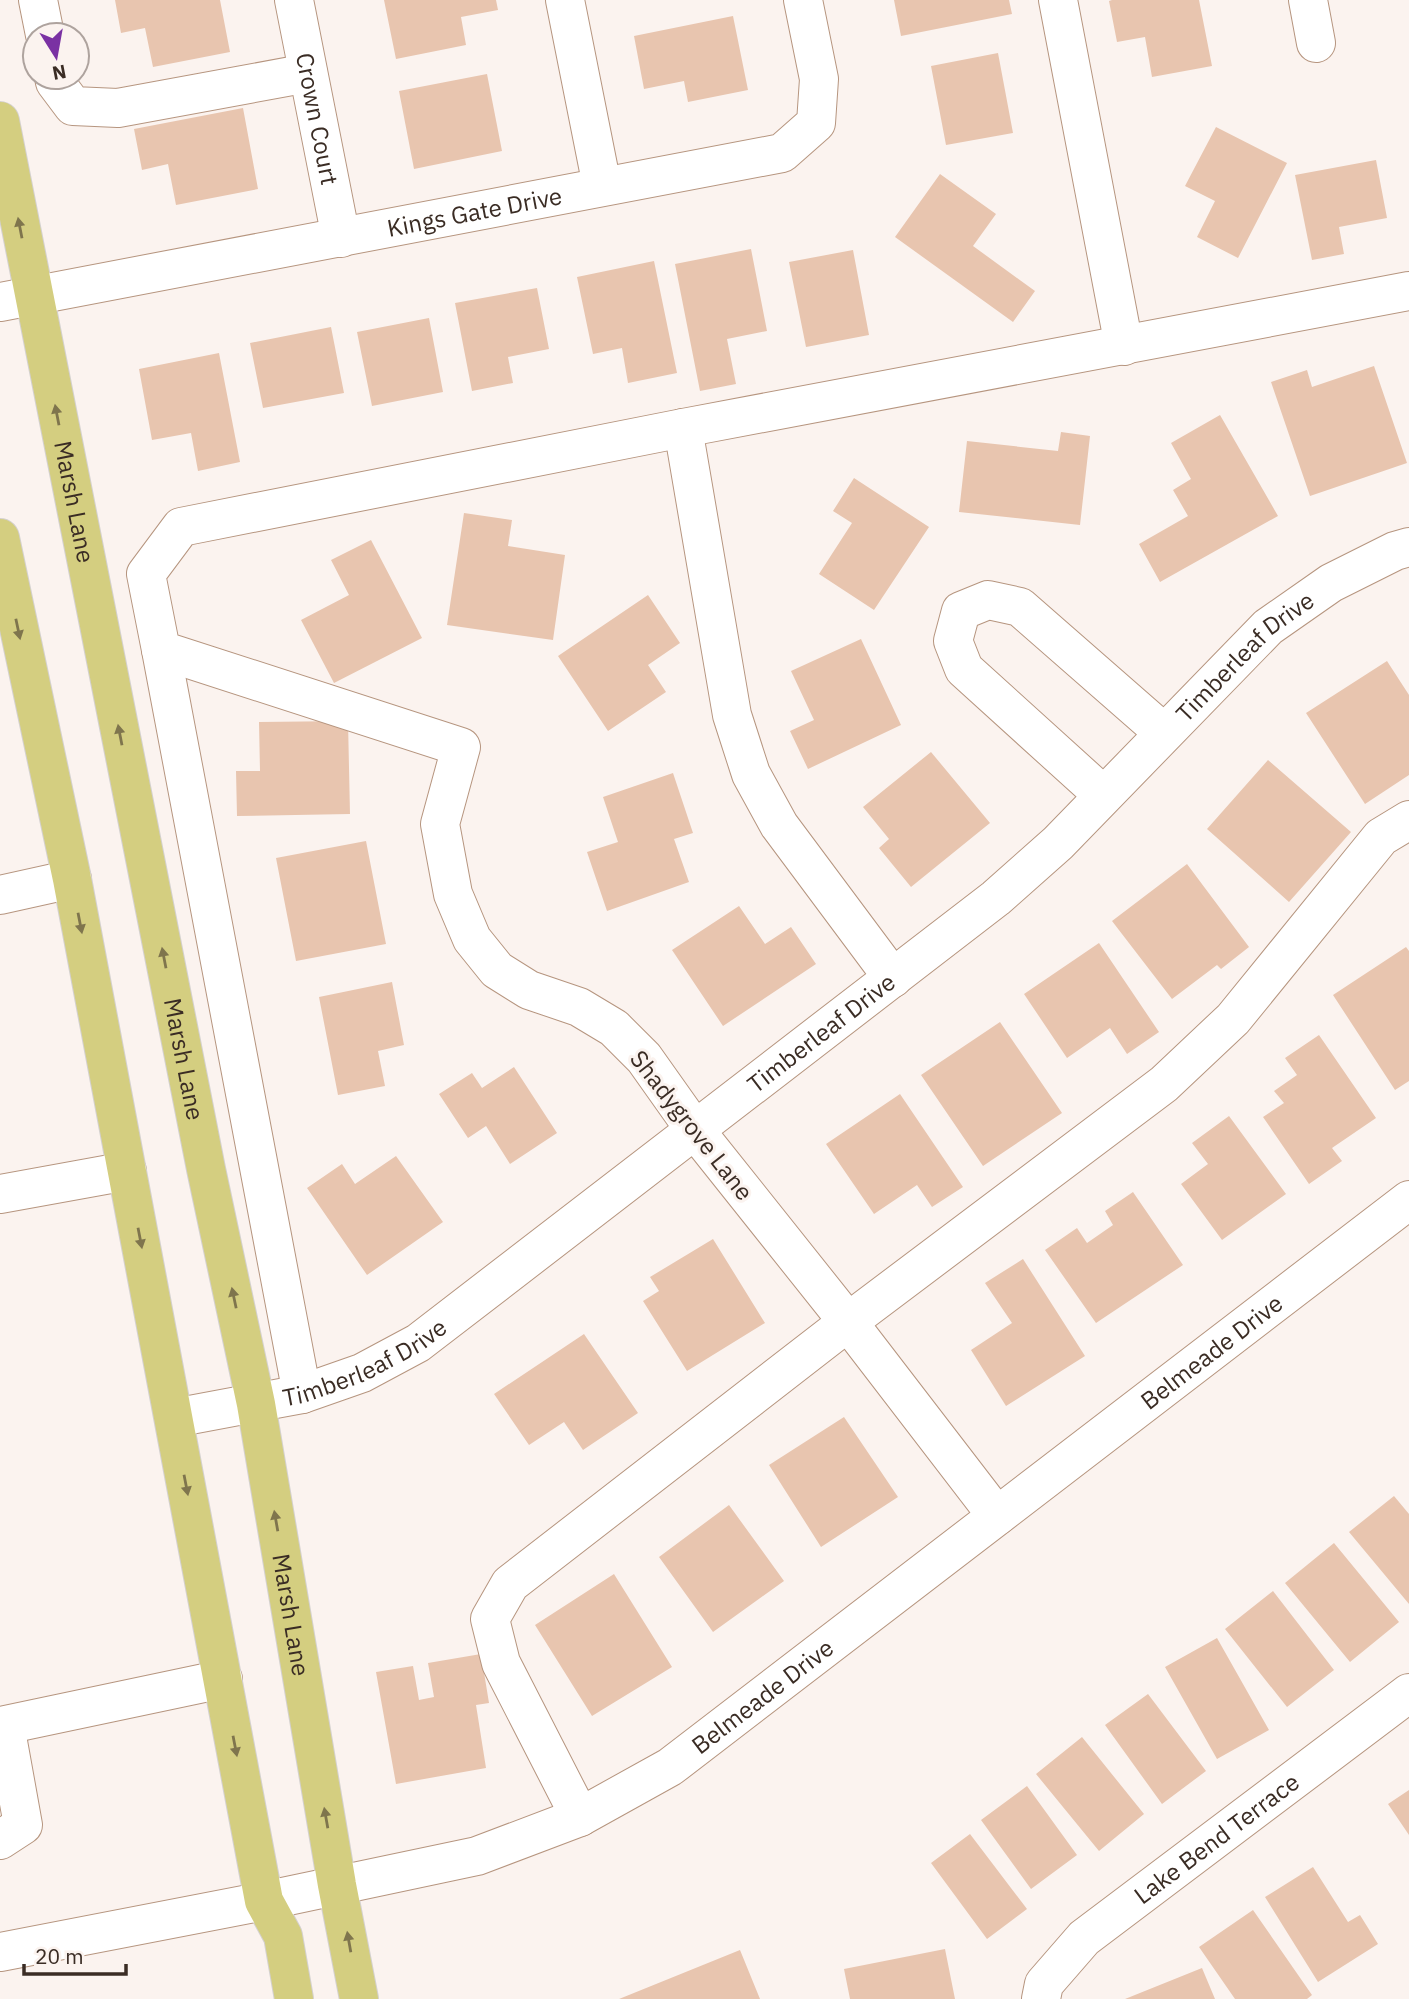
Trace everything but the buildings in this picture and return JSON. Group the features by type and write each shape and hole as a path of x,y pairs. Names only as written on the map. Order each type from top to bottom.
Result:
{"main road":[{"name":"Marsh Lane","path":"0,121 16,299 256,1404 337,1885 359,1999"},
{"path":"0,538 3,576 72,879 264,1901 283,1936 294,1999"}],"street":[{"path":"38,0 42,21"},
{"name":"Crown Court","path":"294,0 341,238"},
{"path":"565,0 602,186"},
{"name":"Kings Gate Drive","path":"16,299 782,153 816,123 819,79 803,0"},
{"path":"1058,0 1124,346"},
{"path":"1308,0 1316,43"},
{"path":"62,91 73,106 118,108 308,73"},
{"path":"302,1394 146,574 181,527 683,428 1409,291"},
{"path":"683,428 732,715 751,774 779,825 893,978"},
{"name":"Timberleaf Drive","path":"174,1418 302,1394 362,1373 418,1343 996,898 1058,843 1268,627 1331,583 1395,551 1409,547"},
{"path":"1102,795 964,669 953,641 961,611 988,600 1020,607 1164,733"},
{"name":"Shadygrove Lane","path":"161,650 461,747 440,824 453,894 472,939 497,970 529,990 579,1007 614,1028 644,1058 695,1130 848,1322 997,1516"},
{"path":"580,1817 501,1663 490,1619 510,1584 848,1322 1164,1084 1233,1019 1381,837 1409,820"},
{"path":"0,895 72,879"},
{"path":"0,1194 127,1171"},
{"name":"Belmeade Drive","path":"0,1952 477,1856 580,1817 670,1767 1409,1200"},
{"path":"0,1840 23,1825 3,1712 223,1679"},
{"name":"Lake Bend Terrace","path":"1041,1999 1044,1984 1084,1938 1409,1693"}]}
